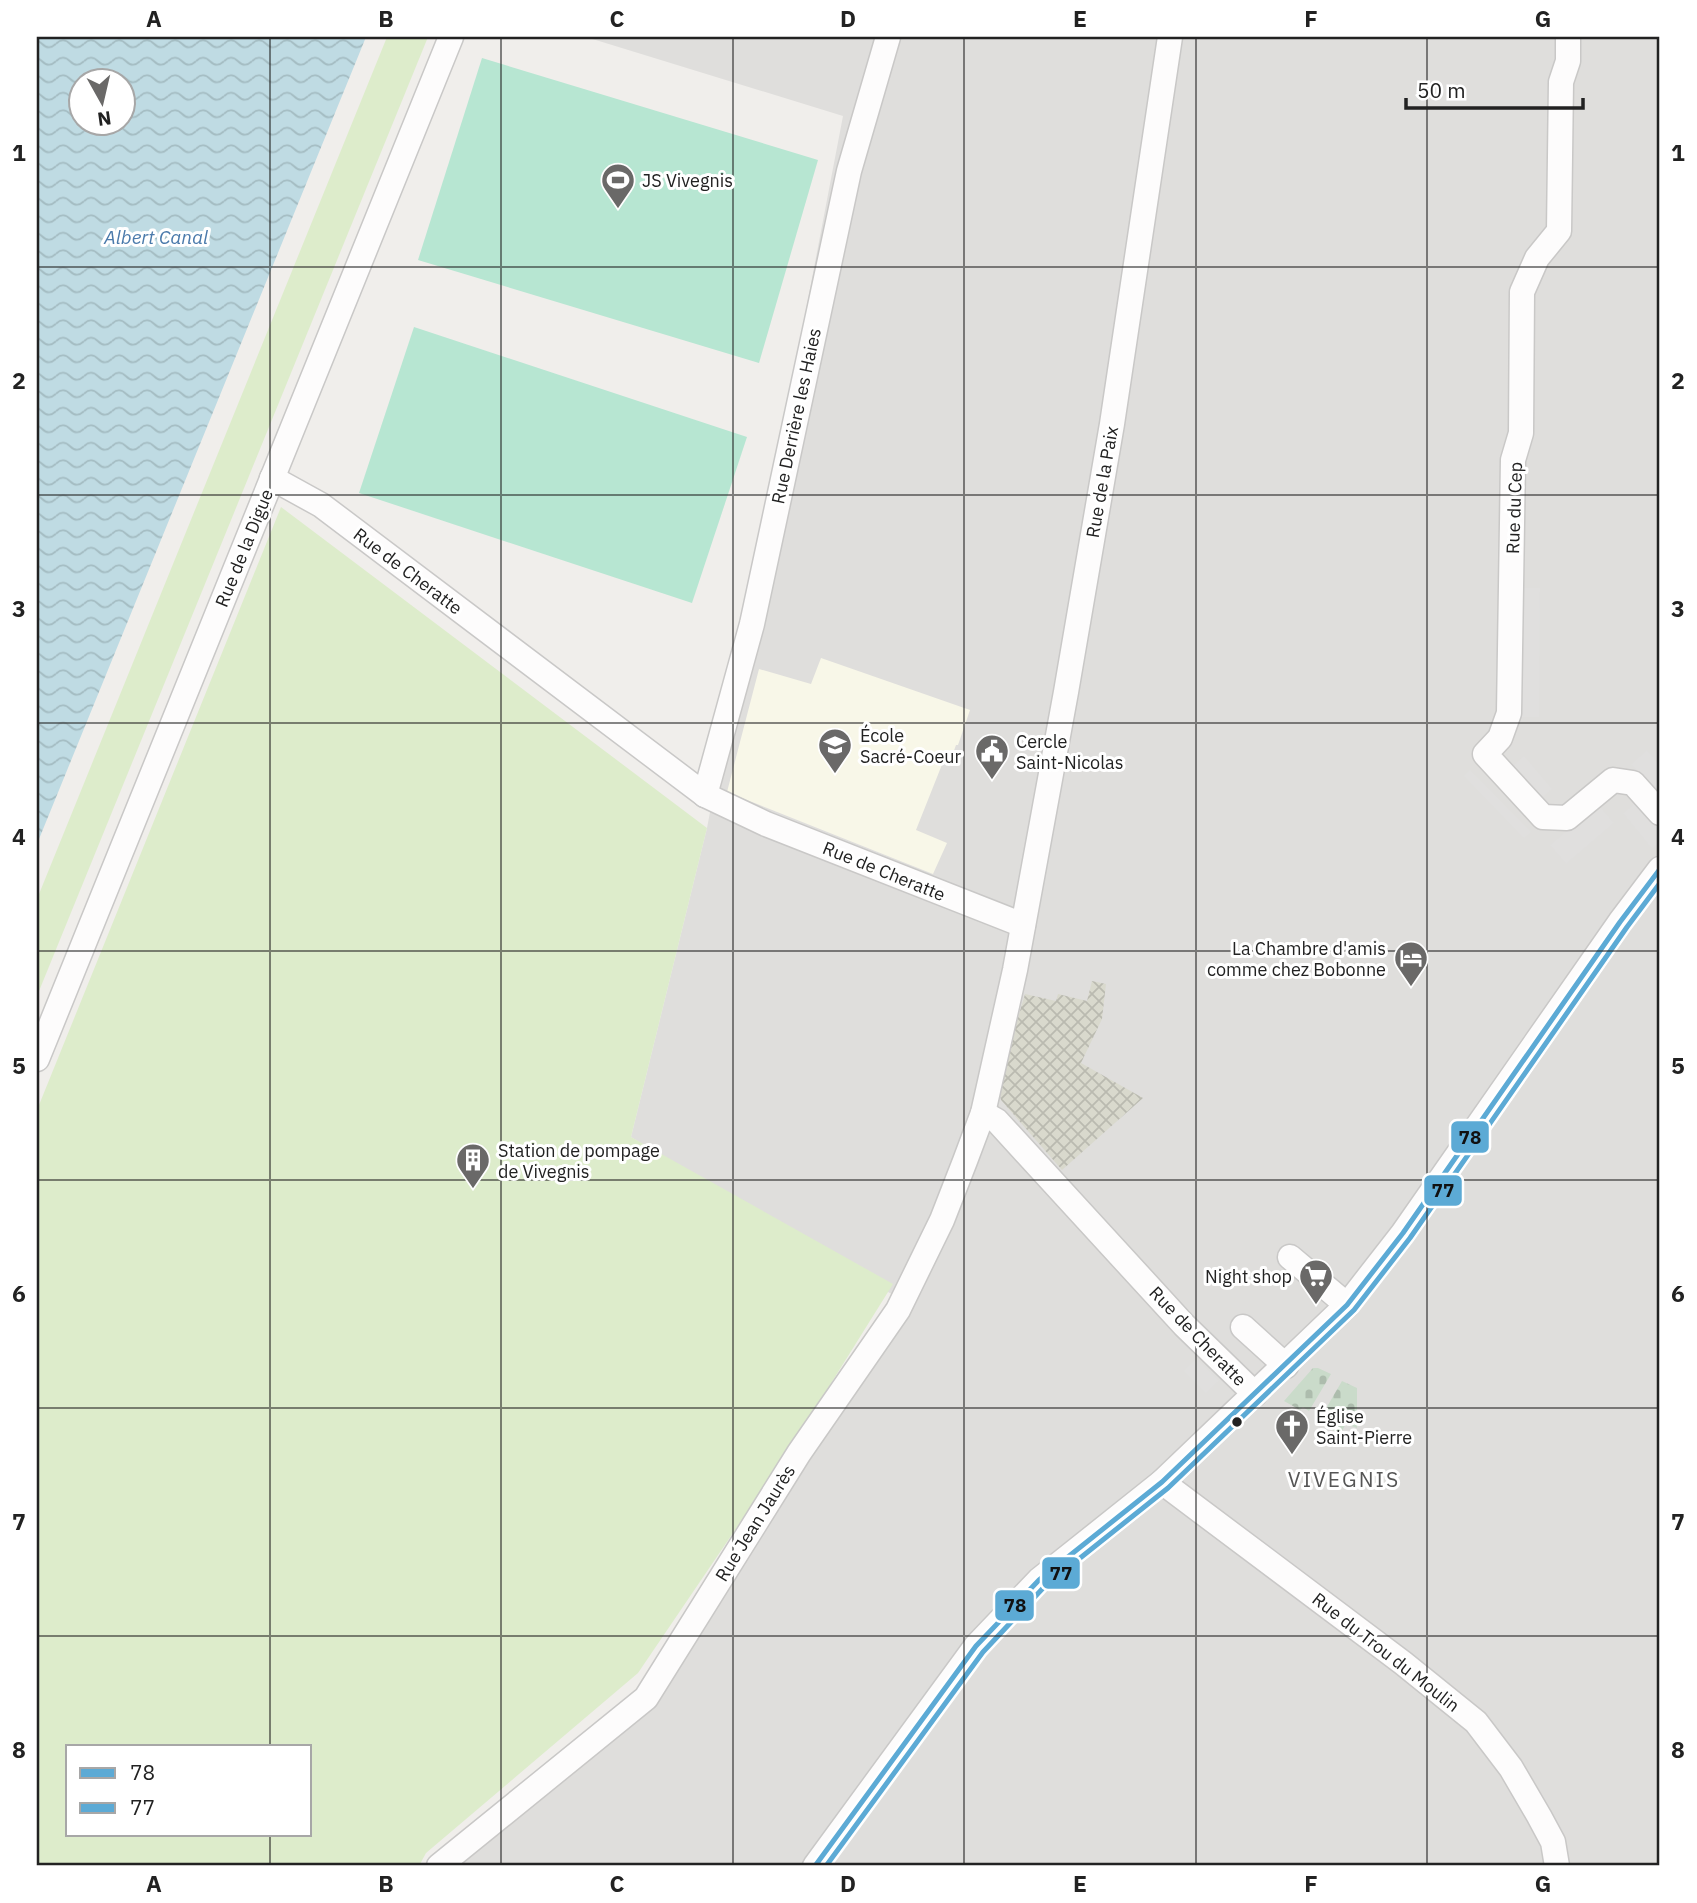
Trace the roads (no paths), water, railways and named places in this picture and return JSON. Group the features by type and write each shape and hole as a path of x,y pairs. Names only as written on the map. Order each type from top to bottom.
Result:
{"street":[{"name":"Rue de la Digue","path":"37,1059 451,37"},
{"name":"Rue Derrière les Haies","path":"705,795 752,624 849,171 888,37"},
{"name":"Rue de la Paix","path":"1023,925 1112,424 1170,37"},
{"name":"Rue du Cep","path":"1568,37 1568,61 1561,82 1559,231 1537,258 1522,292 1521,433 1513,460 1509,713 1500,738 1485,754 1543,817 1567,818 1613,780 1633,783 1660,813"},
{"name":"Rue de Cheratte","path":"272,478 321,505 705,795 766,824 1023,925"},
{"path":"815,1866 976,1646 1039,1580 1162,1482 1348,1305 1403,1233 1620,922 1660,869"},
{"path":"983,1113 1023,925"},
{"name":"Rue de Cheratte","path":"983,1113 998,1121 1184,1325 1255,1394"},
{"name":"Rue Jean Jaurès","path":"440,1866 646,1698 799,1452 898,1310 942,1220 983,1113"},
{"path":"1290,1257 1348,1305"},
{"path":"1243,1326 1286,1366"},
{"name":"Rue du Trou du Moulin","path":"1162,1482 1403,1663 1476,1722 1511,1768 1539,1816 1553,1842 1557,1866"}],"water":[{"name":"Albert Canal","path":"37,37 366,37 37,844"}],"place":[{"name":"JS Vivegnis","path":"618,210"},
{"name":"École Sacré-Coeur","path":"835,775"},
{"name":"Cercle Saint-Nicolas","path":"992,781"},
{"name":"La Chambre d'amis comme chez Bobonne","path":"1411,988"},
{"name":"Station de pompage de Vivegnis","path":"473,1190"},
{"name":"Night shop","path":"1316,1306"},
{"name":"Église Saint-Pierre","path":"1292,1456"}],"district":[{"name":"VIVEGNIS","path":"1344,1479"}]}
